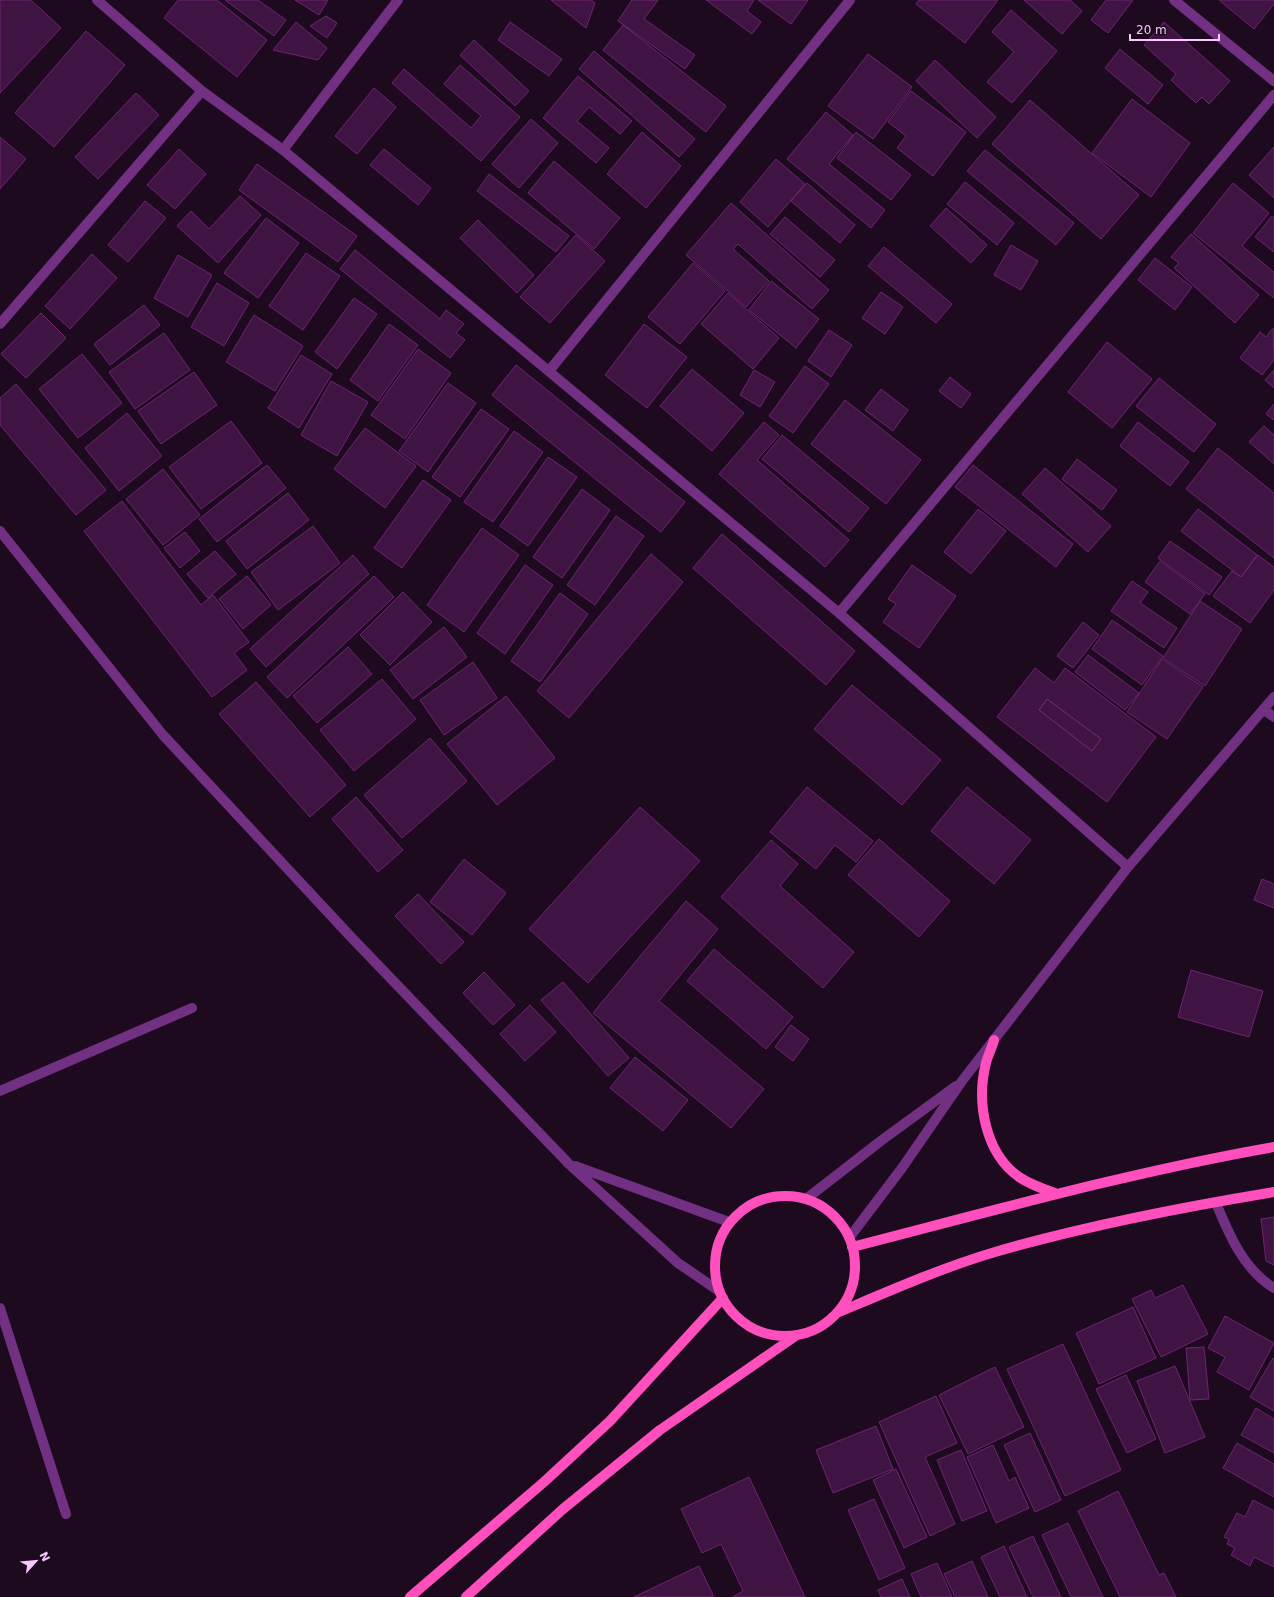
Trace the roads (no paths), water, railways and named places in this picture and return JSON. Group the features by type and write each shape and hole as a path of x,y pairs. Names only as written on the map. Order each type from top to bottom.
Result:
{"main road":[{"path":"994,1040 986,1064 983,1087 984,1115 988,1132 995,1149 1018,1176 1036,1187 1056,1194"},
{"path":"850,1243 1232,1154 1274,1147"},
{"path":"837,1313 916,1280 995,1252 1116,1222 1274,1192"},
{"path":"466,1597 563,1509 660,1430 798,1335 825,1323 837,1313 847,1299 853,1282 855,1265 850,1243 842,1225 832,1214 820,1205 806,1199 785,1195 764,1198 745,1208 729,1222 720,1238 715,1255 715,1274 721,1295 736,1316 754,1329 775,1335 798,1335"},
{"path":"410,1597 544,1482 610,1421 721,1295"}],"street":[{"path":"97,0 202,91 283,150 839,613 1128,867"},
{"path":"283,150 398,0"},
{"path":"549,371 850,0"},
{"path":"1174,0 1274,81"},
{"path":"0,324 202,91"},
{"path":"839,613 1274,95"},
{"path":"0,531 162,735 356,943 569,1164 678,1263 721,1295"},
{"path":"850,1243 962,1081 1128,867 1274,697"},
{"path":"1264,710 1274,717"},
{"path":"0,1091 192,1008"},
{"path":"806,1199 882,1140 962,1081"},
{"path":"569,1164 729,1222"},
{"path":"1216,1203 1241,1256 1251,1268 1274,1288"},
{"path":"0,1308 66,1514"}]}
